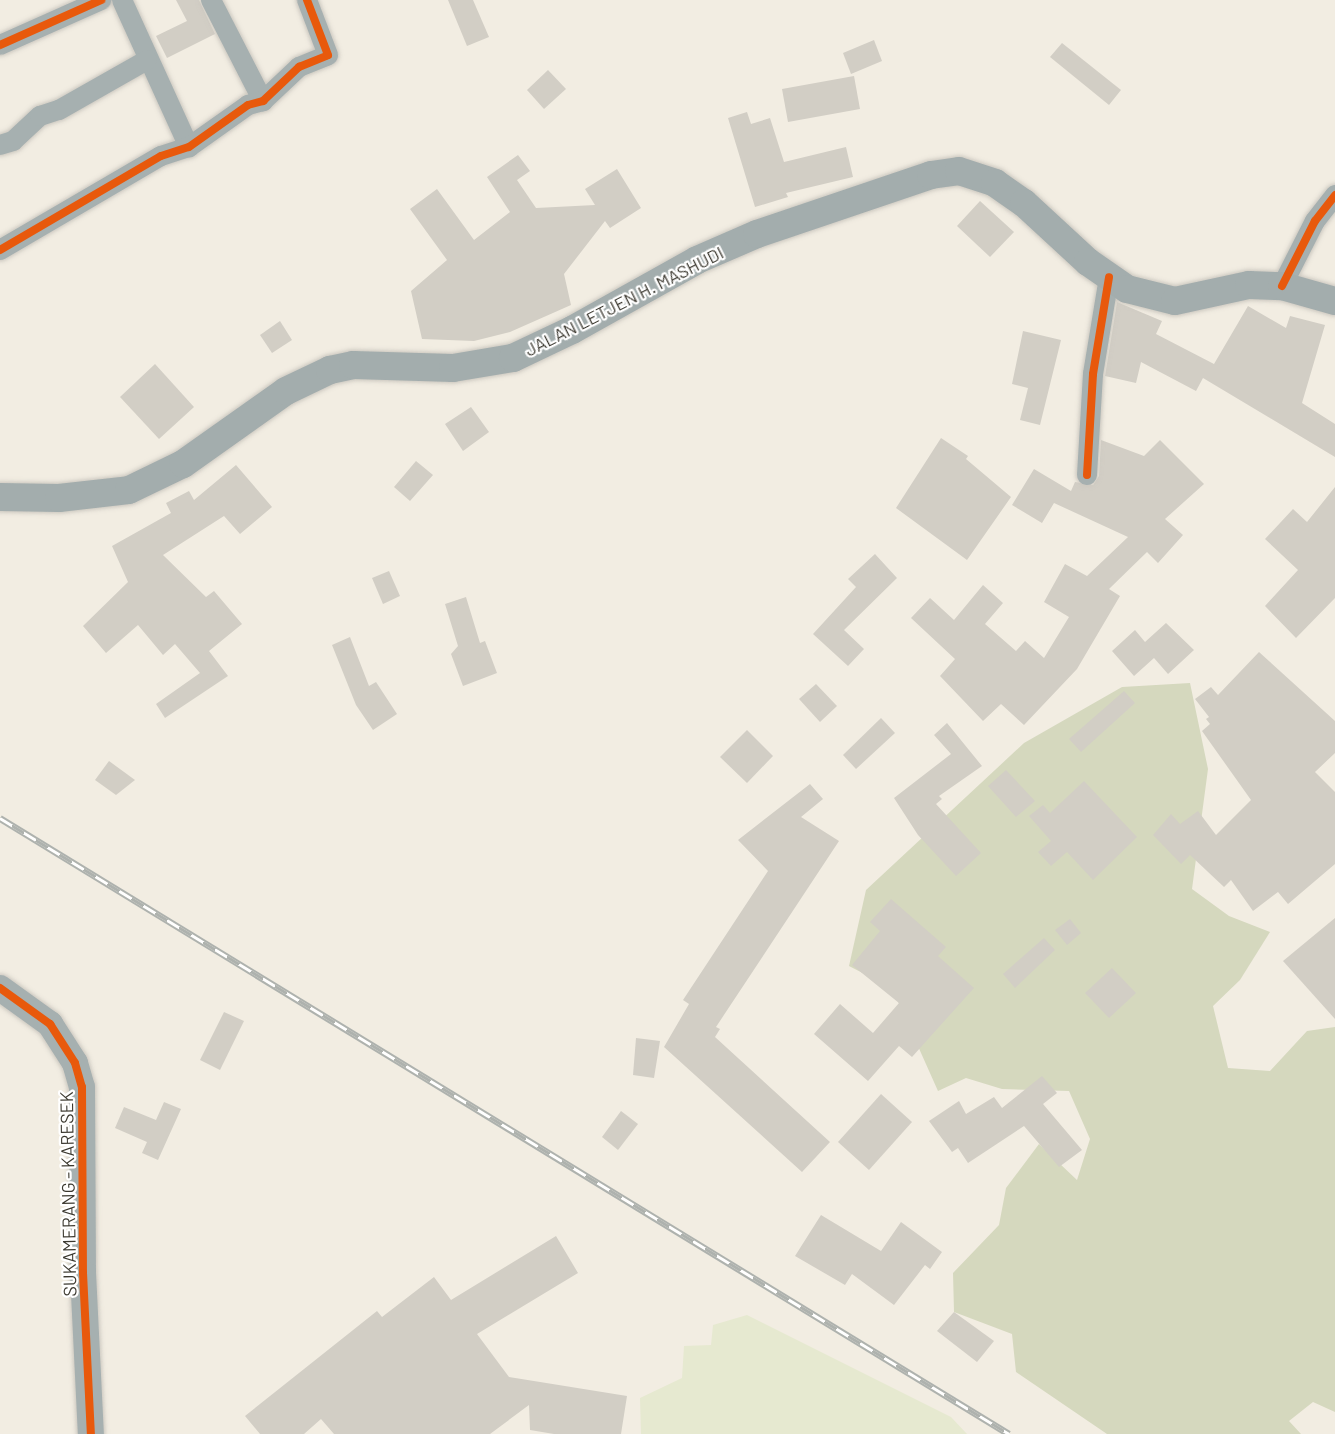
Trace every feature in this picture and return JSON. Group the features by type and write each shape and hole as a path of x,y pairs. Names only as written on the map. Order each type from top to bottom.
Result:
{"main road":[{"name":"JALAN LETJEN H. MASHUDI","path":"0,496 89,495 129,489 157,479 286,391 330,370 352,364 453,368 513,358 572,330 697,260 757,234 931,175 959,171 995,183 1109,277 1127,289 1175,301 1249,285 1282,286 1335,301"}],"street":[{"path":"0,45 101,0"},
{"path":"122,0 147,60 189,147"},
{"path":"211,0 263,101"},
{"path":"0,249 161,156 189,147 248,105 263,101 299,67 328,55 307,0"},
{"path":"0,145 13,141 40,116 59,110 147,60"},
{"path":"1282,286 1315,221 1335,195"},
{"path":"1087,475 1093,374 1109,277"},
{"name":"SUKAMERANG - KARESEK","path":"0,988 50,1024 64,1043 82,1087 83,1273 91,1434"}],"green space":[{"path":"1190,683 1208,769 1192,889 1229,916 1270,932 1240,980 1213,1006 1228,1068 1270,1071 1307,1031 1335,1027 1335,1412 1313,1402 1289,1421 1301,1434 1107,1434 1016,1372 1012,1334 954,1312 953,1273 999,1225 1006,1188 1039,1144 1077,1180 1090,1139 1069,1091 1002,1089 966,1078 938,1091 892,988 849,966 866,890 1024,743 1122,687"},
{"path":"747,1315 951,1417 967,1434 641,1434 640,1398 682,1378 684,1346 711,1345 713,1325"}],"building":[{"path":"176,0 199,0 215,34 167,58 156,36 187,21"},
{"path":"448,0 473,0 489,37 467,46"},
{"path":"874,40 882,61 851,74 843,53"},
{"path":"1062,43 1121,90 1109,105 1050,57"},
{"path":"548,70 566,89 544,109 527,90"},
{"path":"854,76 860,109 788,122 782,89"},
{"path":"747,112 751,124 770,118 784,162 846,147 853,177 786,193 788,197 755,207 728,118"},
{"path":"518,155 530,171 517,180 536,208 595,205 585,189 617,169 641,208 610,228 605,221 564,274 571,305 510,332 474,341 422,339 411,291 447,260 410,209 437,189 474,240 510,212 487,177"},
{"path":"980,201 1014,232 990,257 957,226"},
{"path":"1117,302 1162,321 1156,334 1214,364 1248,306 1286,328 1290,316 1325,325 1302,403 1335,424 1335,457 1203,378 1196,391 1141,362 1136,383 1105,376"},
{"path":"280,321 292,340 272,353 260,335"},
{"path":"1023,331 1061,340 1040,425 1020,420 1028,388 1012,384"},
{"path":"155,364 194,407 159,439 120,397"},
{"path":"471,407 489,432 463,451 445,424"},
{"path":"941,438 968,456 966,459 1011,497 967,560 896,508"},
{"path":"1101,440 1144,456 1160,440 1204,484 1165,519 1183,535 1158,563 1147,552 1109,589 1120,596 1077,669 1024,725 1001,704 983,721 940,676 955,659 911,618 930,598 954,620 983,585 1003,603 985,624 1016,651 1025,641 1044,658 1069,617 1044,602 1065,564 1087,576 1128,537 1054,503 1042,523 1012,505 1034,469 1071,491 1075,482 1093,485 1099,476"},
{"path":"416,461 433,475 410,501 394,487"},
{"path":"236,465 272,507 240,534 224,516 163,555 206,597 214,591 242,624 209,651 228,676 165,718 156,704 200,673 175,644 163,655 138,625 106,653 83,626 128,582 112,546 171,513 166,503 189,491 194,500"},
{"path":"1335,487 1335,598 1296,638 1265,606 1298,570 1265,539 1293,509 1307,522"},
{"path":"875,554 897,578 844,630 864,649 848,666 813,634 856,587 848,579"},
{"path":"389,571 400,596 383,604 372,578"},
{"path":"466,597 480,643 485,641 497,673 463,686 451,654 458,646 445,604"},
{"path":"1166,623 1194,650 1168,674 1154,658 1134,676 1112,651 1135,630 1145,642"},
{"path":"350,637 369,686 376,682 397,714 373,730 356,705 332,645"},
{"path":"1259,652 1335,721 1335,753 1315,772 1335,792 1335,864 1288,904 1278,892 1253,911 1231,880 1224,887 1190,855 1181,864 1153,835 1171,814 1180,824 1198,811 1216,835 1251,800 1202,731 1210,724 1206,719 1209,717 1195,699 1211,687 1218,695"},
{"path":"816,684 837,706 820,722 799,699"},
{"path":"1124,691 1135,703 1081,752 1069,739"},
{"path":"881,718 895,733 856,769 843,755"},
{"path":"947,723 982,766 939,796 942,799 936,804 981,853 956,876 918,835 894,798 951,754 934,735"},
{"path":"747,730 773,756 747,783 720,757"},
{"path":"109,761 135,780 116,795 95,780"},
{"path":"1006,770 1035,801 1016,817 988,786"},
{"path":"1084,781 1137,837 1093,880 1067,852 1051,866 1038,852 1051,841 1029,816 1043,805 1050,813"},
{"path":"810,784 823,799 801,817 839,841 716,1027 720,1029 715,1037 830,1142 802,1172 664,1047 689,1004 683,1000 768,871 738,840"},
{"path":"891,899 946,947 938,956 974,988 912,1057 899,1046 868,1081 814,1034 840,1004 873,1033 899,1003 852,965 880,931 870,922"},
{"path":"1335,918 1335,1019 1283,961"},
{"path":"1070,919 1081,933 1067,945 1055,930"},
{"path":"1044,938 1055,950 1015,988 1003,974"},
{"path":"1112,968 1136,993 1109,1018 1085,993"},
{"path":"224,1012 244,1021 220,1070 200,1060"},
{"path":"636,1038 660,1041 654,1078 633,1075"},
{"path":"1042,1076 1057,1093 1043,1104 1082,1150 1059,1167 1024,1126 968,1163 958,1148 952,1152 929,1121 959,1101 966,1114 994,1097 1002,1108"},
{"path":"881,1094 912,1122 869,1170 838,1142"},
{"path":"164,1102 181,1109 158,1160 142,1153 147,1142 115,1128 124,1107 156,1120"},
{"path":"621,1111 638,1124 618,1150 602,1137"},
{"path":"821,1215 881,1251 901,1222 942,1252 930,1269 925,1265 894,1305 852,1274 845,1285 795,1256"},
{"path":"556,1236 578,1273 477,1334 509,1377 627,1396 621,1434 554,1434 530,1430 529,1405 490,1434 334,1434 321,1419 304,1434 260,1434 245,1416 377,1311 382,1317 434,1277 451,1300"},
{"path":"954,1312 994,1341 977,1362 937,1331"}],"railway":[{"path":"0,818 1009,1434"}],"cycle path":[{"path":"0,45 101,0"},
{"path":"0,250 161,156 189,147 248,105 263,101 299,67 328,55 307,0"},
{"path":"1282,286 1315,221 1335,195"},
{"path":"1087,475 1093,374 1109,277"},
{"path":"0,988 50,1024 75,1063 82,1087 83,1273 91,1434"}]}
